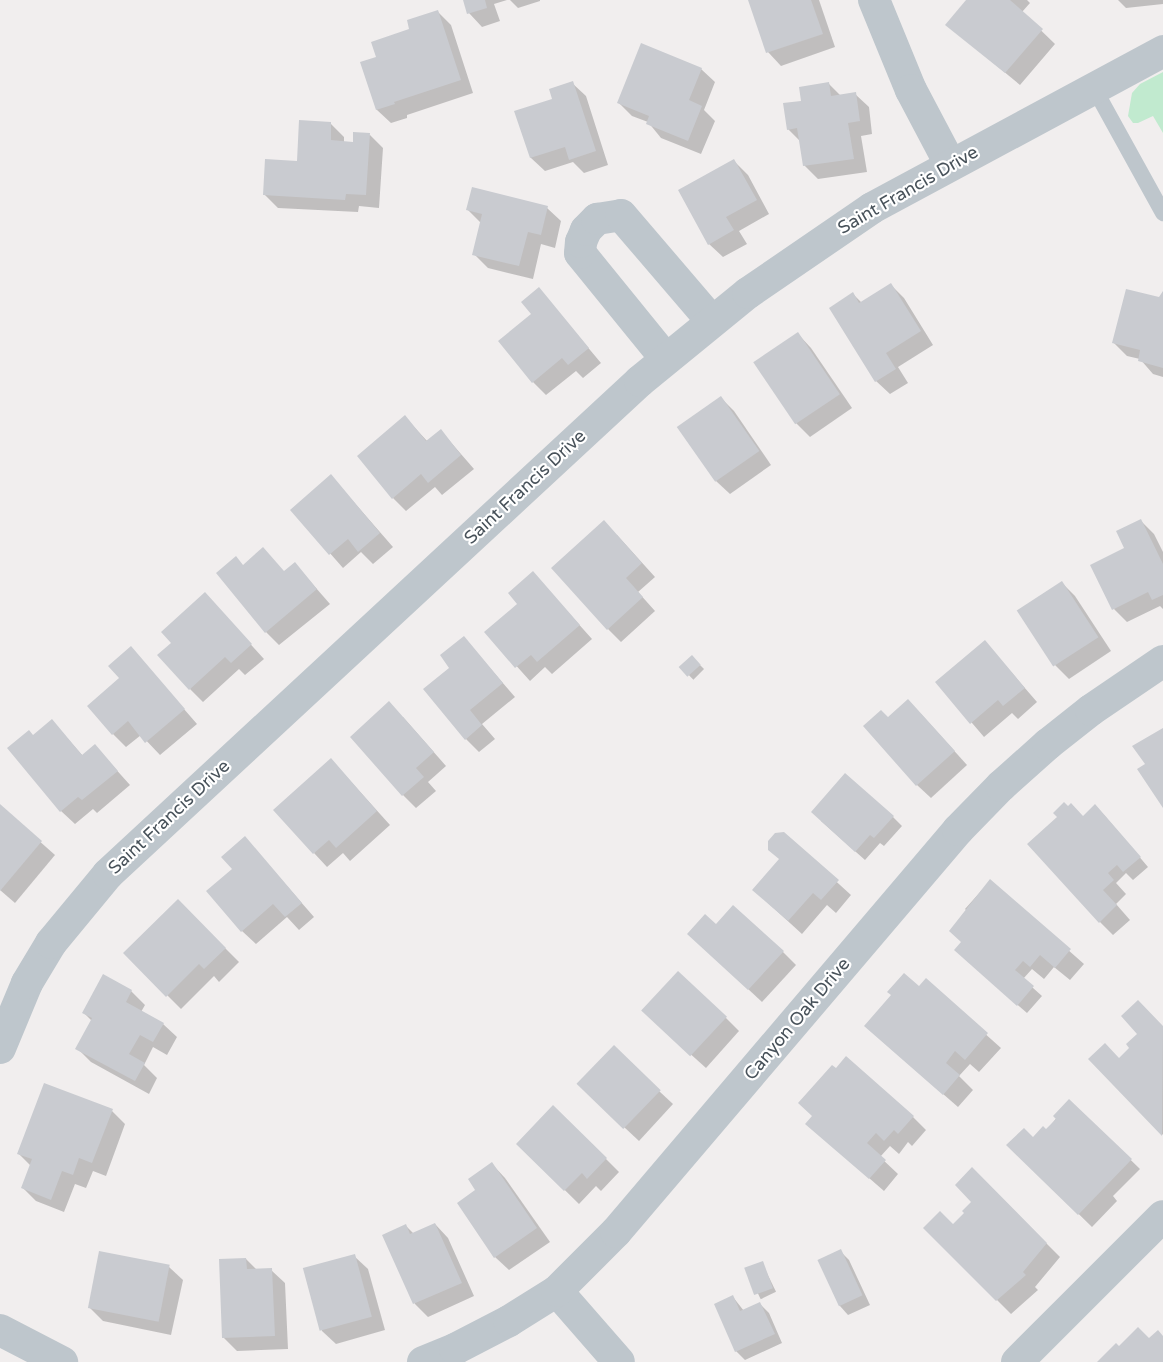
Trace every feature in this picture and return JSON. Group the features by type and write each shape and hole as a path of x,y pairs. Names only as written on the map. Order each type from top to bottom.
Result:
{"street":[{"path":"874,0 911,90 950,164"},
{"name":"Saint Francis Drive","path":"0,1048 27,983 51,943 108,874 666,359 712,321 809,249 872,208 1163,51"},
{"path":"666,359 580,253 581,242 586,230 597,219 621,215 712,321"},
{"name":"Canyon Oak Drive","path":"423,1362 455,1349 509,1321 557,1291 616,1232 958,830 1001,786 1048,744 1091,710 1163,661"},
{"path":"1017,1362 1163,1216"},
{"path":"557,1291 618,1362"},
{"path":"0,1329 62,1362"}],"lane":[{"path":"1094,88 1163,213"}],"green space":[{"path":"1163,72 1163,133 1153,116 1133,123 1128,116 1132,93 1140,84"}],"building":[{"path":"463,0 485,0 487,8 467,14"},
{"path":"748,0 811,0 823,34 766,53"},
{"path":"966,0 1010,0 1043,29 1005,73 945,25"},
{"path":"438,10 461,80 376,110 360,62 376,57 371,42 409,29 407,20"},
{"path":"641,43 702,68 689,100 702,106 688,141 646,124 649,116 617,103"},
{"path":"573,81 596,151 569,160 565,147 530,158 514,111 552,99 549,89"},
{"path":"829,82 831,96 856,92 860,121 848,123 854,159 803,166 797,128 787,130 783,103 801,101 799,87"},
{"path":"299,120 331,122 331,140 353,142 353,132 370,133 366,195 346,194 345,200 263,195 265,159 297,161"},
{"path":"734,159 757,200 726,217 734,230 708,245 678,190"},
{"path":"472,187 548,206 541,235 528,232 519,266 472,255 482,214 466,210"},
{"path":"891,283 921,331 886,353 896,369 875,382 829,308 853,292 859,303"},
{"path":"539,287 589,348 568,365 562,358 532,383 498,341 531,314 521,302"},
{"path":"1126,289 1159,297 1163,291 1163,368 1138,361 1140,350 1112,343"},
{"path":"798,332 840,394 795,424 753,362"},
{"path":"721,396 759,451 715,482 677,427"},
{"path":"405,415 426,441 441,429 461,455 428,483 421,474 392,499 357,456"},
{"path":"331,474 380,533 358,552 348,539 329,555 290,510"},
{"path":"1141,519 1163,564 1163,595 1152,600 1148,592 1112,610 1090,565 1124,548 1116,531"},
{"path":"604,520 642,563 626,578 643,597 607,630 551,568"},
{"path":"263,547 284,571 295,562 317,589 265,633 216,573 236,556 243,565"},
{"path":"533,571 580,625 537,662 531,655 515,668 484,632 517,604 508,593"},
{"path":"1062,581 1098,637 1053,667 1017,610"},
{"path":"205,592 252,644 231,663 225,657 189,690 157,655 171,643 161,632"},
{"path":"464,636 503,683 470,710 482,725 465,740 423,689 449,668 440,655"},
{"path":"985,640 1025,688 1003,706 998,700 970,724 935,682"},
{"path":"131,646 185,709 145,743 128,721 112,735 87,706 119,678 108,666"},
{"path":"692,655 701,665 687,677 679,667"},
{"path":"908,699 955,751 916,786 863,726 881,710 888,717"},
{"path":"389,701 434,752 416,768 424,777 402,796 350,737"},
{"path":"52,719 82,755 95,744 118,771 82,800 78,797 60,812 7,748 29,730 33,735"},
{"path":"1163,728 1163,808 1137,769 1145,764 1132,746"},
{"path":"331,758 377,811 336,848 329,840 313,854 273,810"},
{"path":"845,773 894,816 874,838 870,835 855,852 811,812"},
{"path":"1064,802 1068,806 1071,803 1083,816 1095,804 1141,857 1123,872 1117,865 1108,873 1114,880 1103,890 1117,905 1099,923 1027,844 1057,817 1053,813"},
{"path":"0,804 42,841 0,891"},
{"path":"784,832 839,880 821,900 813,893 788,921 752,890 779,859 768,850 768,841 775,833"},
{"path":"245,836 302,903 285,917 273,904 241,932 206,891 232,869 221,857"},
{"path":"990,879 1071,949 1055,968 1040,955 1030,967 1023,961 1015,970 1034,986 1017,1006 954,950 961,942 949,931"},
{"path":"178,899 226,948 204,969 199,964 166,997 123,953"},
{"path":"733,905 784,951 748,990 687,934 705,914 716,924"},
{"path":"678,971 727,1017 690,1056 641,1010"},
{"path":"904,973 919,986 926,978 988,1033 965,1060 955,1051 946,1063 960,1075 943,1095 864,1026 891,995 887,992"},
{"path":"103,974 132,990 126,1002 164,1023 153,1042 140,1035 129,1054 145,1063 135,1081 75,1049 92,1018 82,1013"},
{"path":"1138,1000 1163,1026 1162,1136 1088,1059 1105,1043 1119,1058 1129,1048 1126,1044 1137,1034 1121,1016"},
{"path":"614,1045 661,1090 623,1129 576,1084"},
{"path":"846,1056 914,1116 898,1134 894,1130 884,1141 876,1133 867,1143 886,1160 869,1179 805,1124 812,1116 798,1103 832,1065 836,1068"},
{"path":"44,1083 113,1109 92,1163 79,1158 73,1175 62,1171 51,1200 21,1188 32,1159 17,1154"},
{"path":"1069,1099 1132,1159 1078,1215 1006,1145 1024,1128 1033,1137 1043,1126 1046,1129 1056,1119 1053,1116"},
{"path":"553,1105 607,1158 587,1179 582,1173 564,1191 516,1144"},
{"path":"492,1162 537,1228 494,1258 457,1203 475,1190 468,1179"},
{"path":"972,1167 1047,1243 1023,1272 1026,1275 996,1301 923,1228 940,1211 953,1224 964,1213 962,1211 971,1202 955,1185"},
{"path":"435,1223 462,1283 413,1304 382,1235 406,1224 410,1234"},
{"path":"841,1249 863,1295 839,1306 817,1260"},
{"path":"99,1251 170,1265 159,1322 88,1308"},
{"path":"355,1254 372,1317 320,1331 303,1268"},
{"path":"246,1258 247,1269 272,1268 275,1336 222,1338 219,1259"},
{"path":"763,1261 773,1288 754,1295 744,1268"},
{"path":"733,1295 740,1311 760,1302 775,1334 735,1352 714,1304"},
{"path":"1138,1327 1149,1338 1158,1330 1163,1336 1163,1362 1097,1362 1116,1343 1119,1346"}]}
